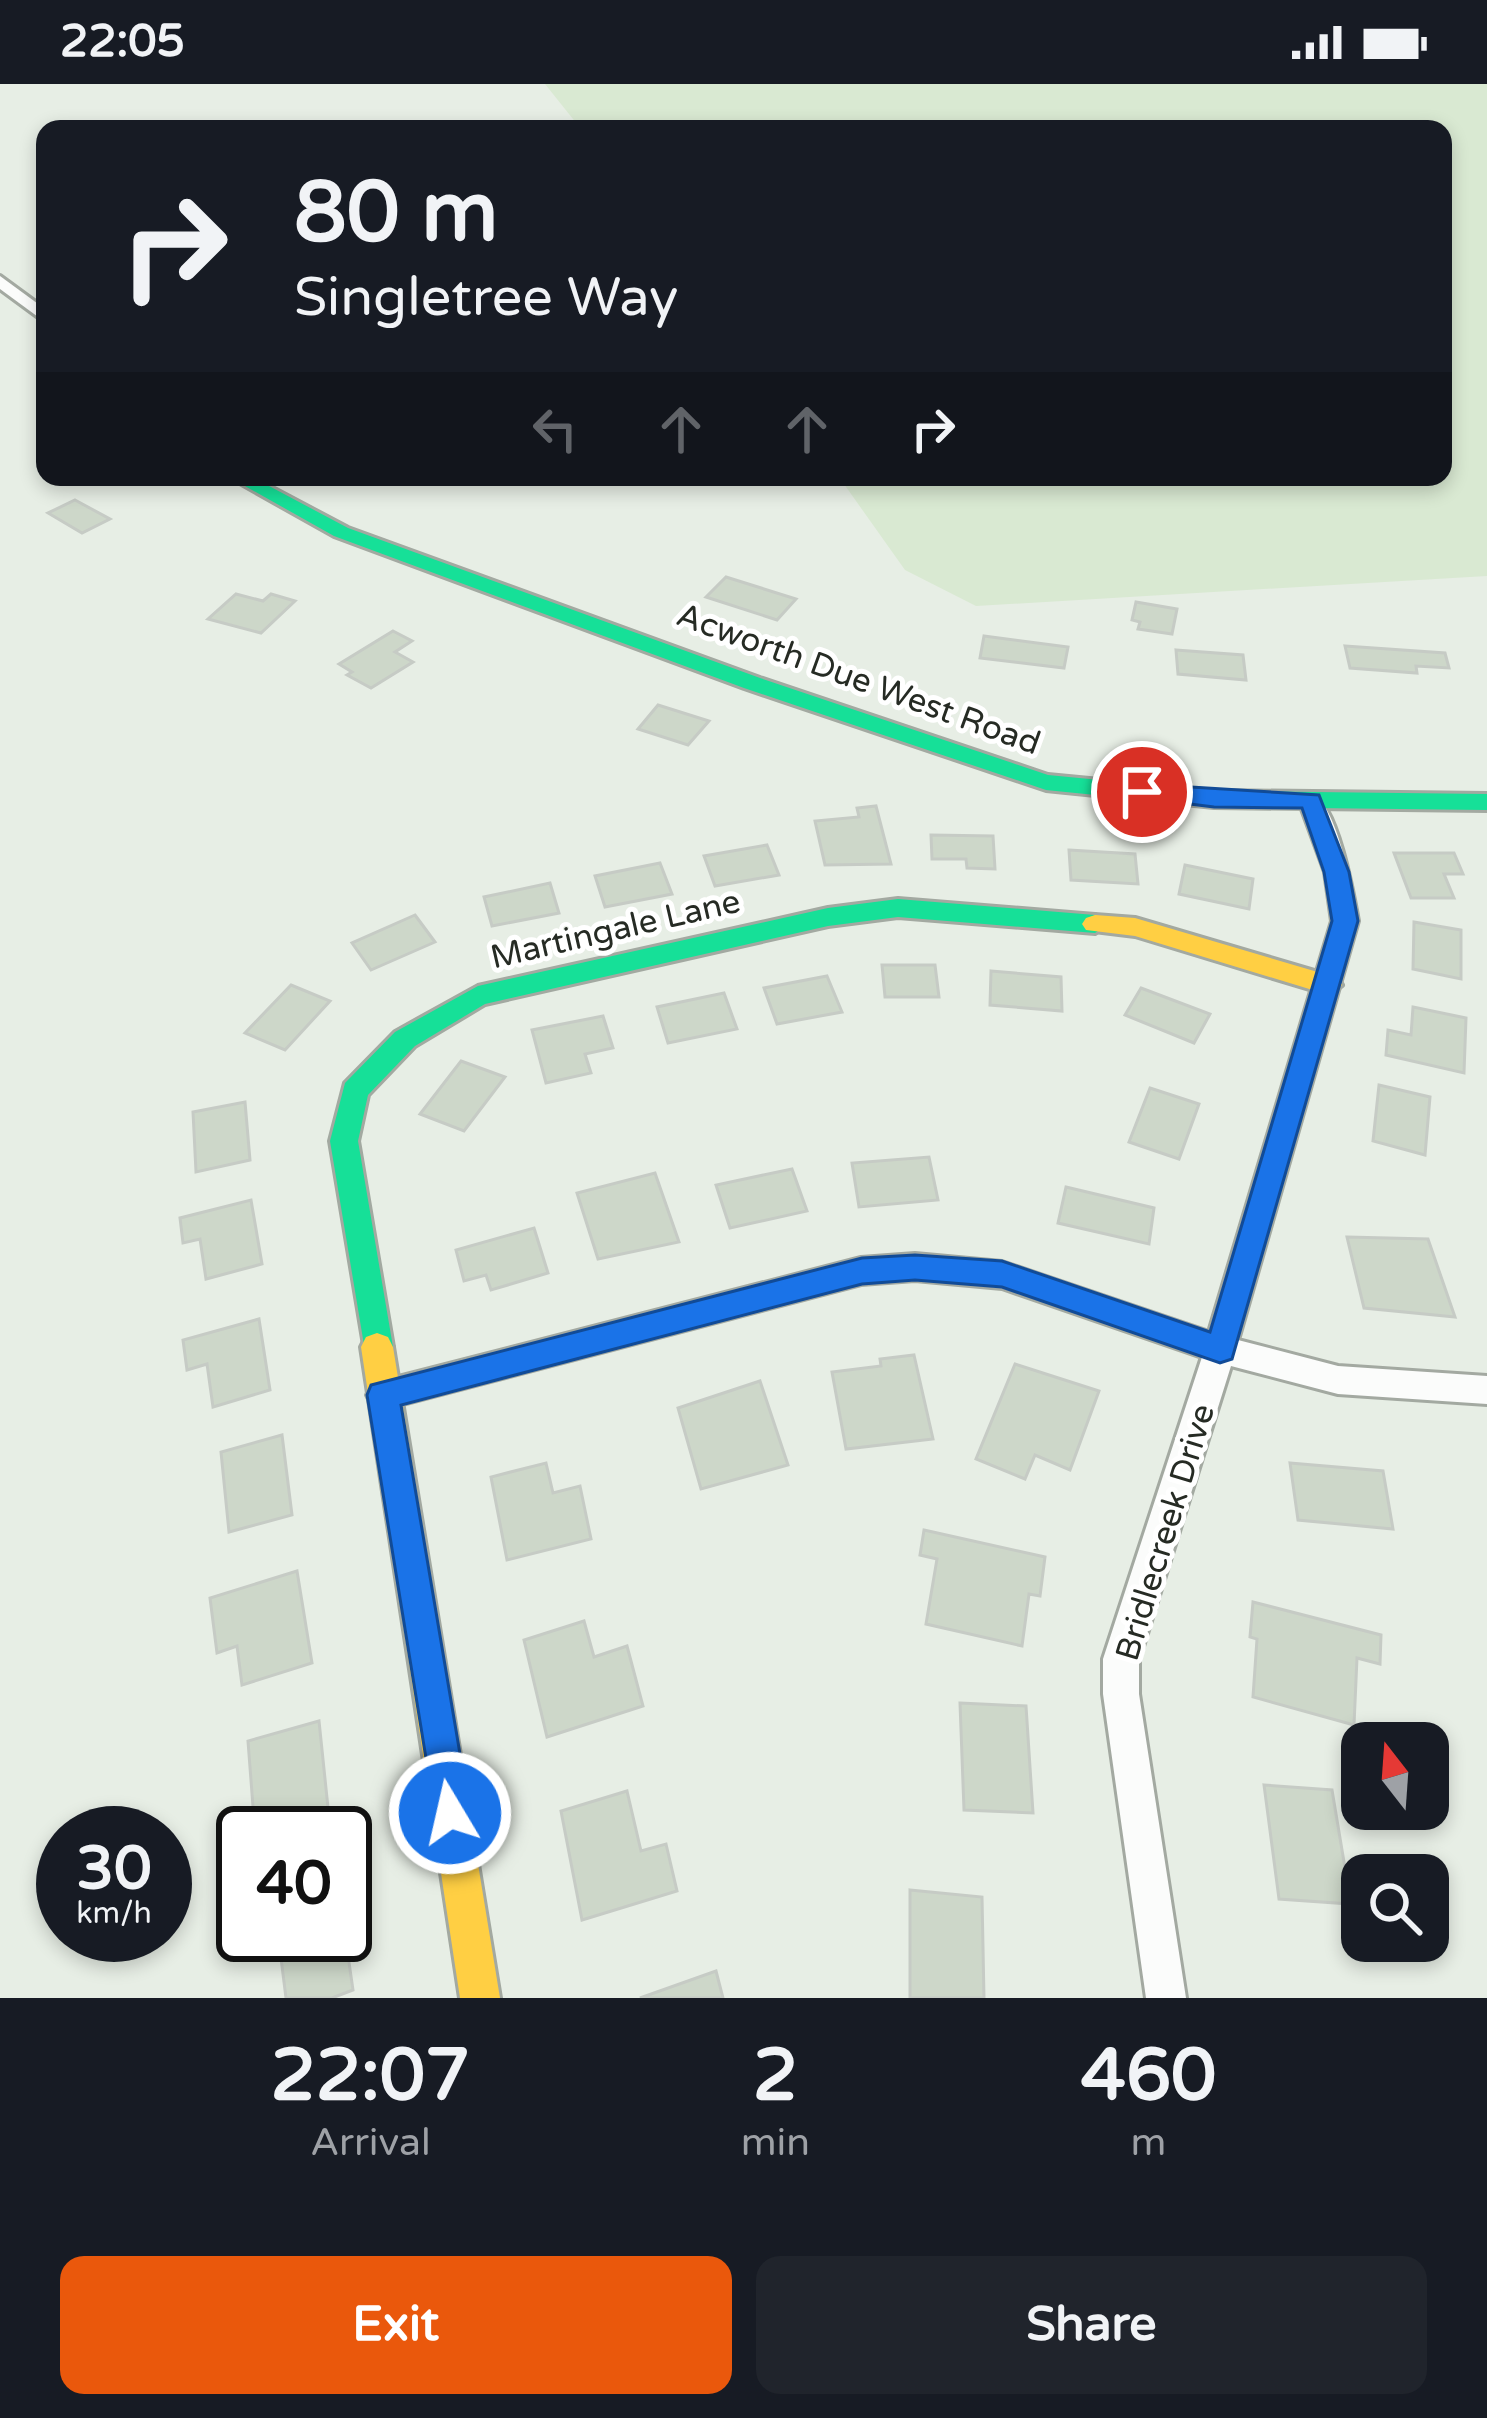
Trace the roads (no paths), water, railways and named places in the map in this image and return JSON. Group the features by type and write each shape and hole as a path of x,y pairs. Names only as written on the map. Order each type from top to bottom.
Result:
{"street":[{"path":"0,281 36,310"},
{"name":"Acworth Due West Road","path":"255,486 341,532 752,683 1046,782 1214,799 1487,802"},
{"name":"Bridlecreek Drive","path":"1166,1998 1121,1694 1121,1659 1220,1349 1345,921 1337,872 1311,801"},
{"name":"Martingale Lane","path":"480,1998 344,1141 355,1091 405,1039 478,996 806,921 898,908 1135,927 1329,985"},
{"path":"383,1395 862,1271 915,1268 1002,1274 1220,1349 1338,1380 1487,1390"}]}
